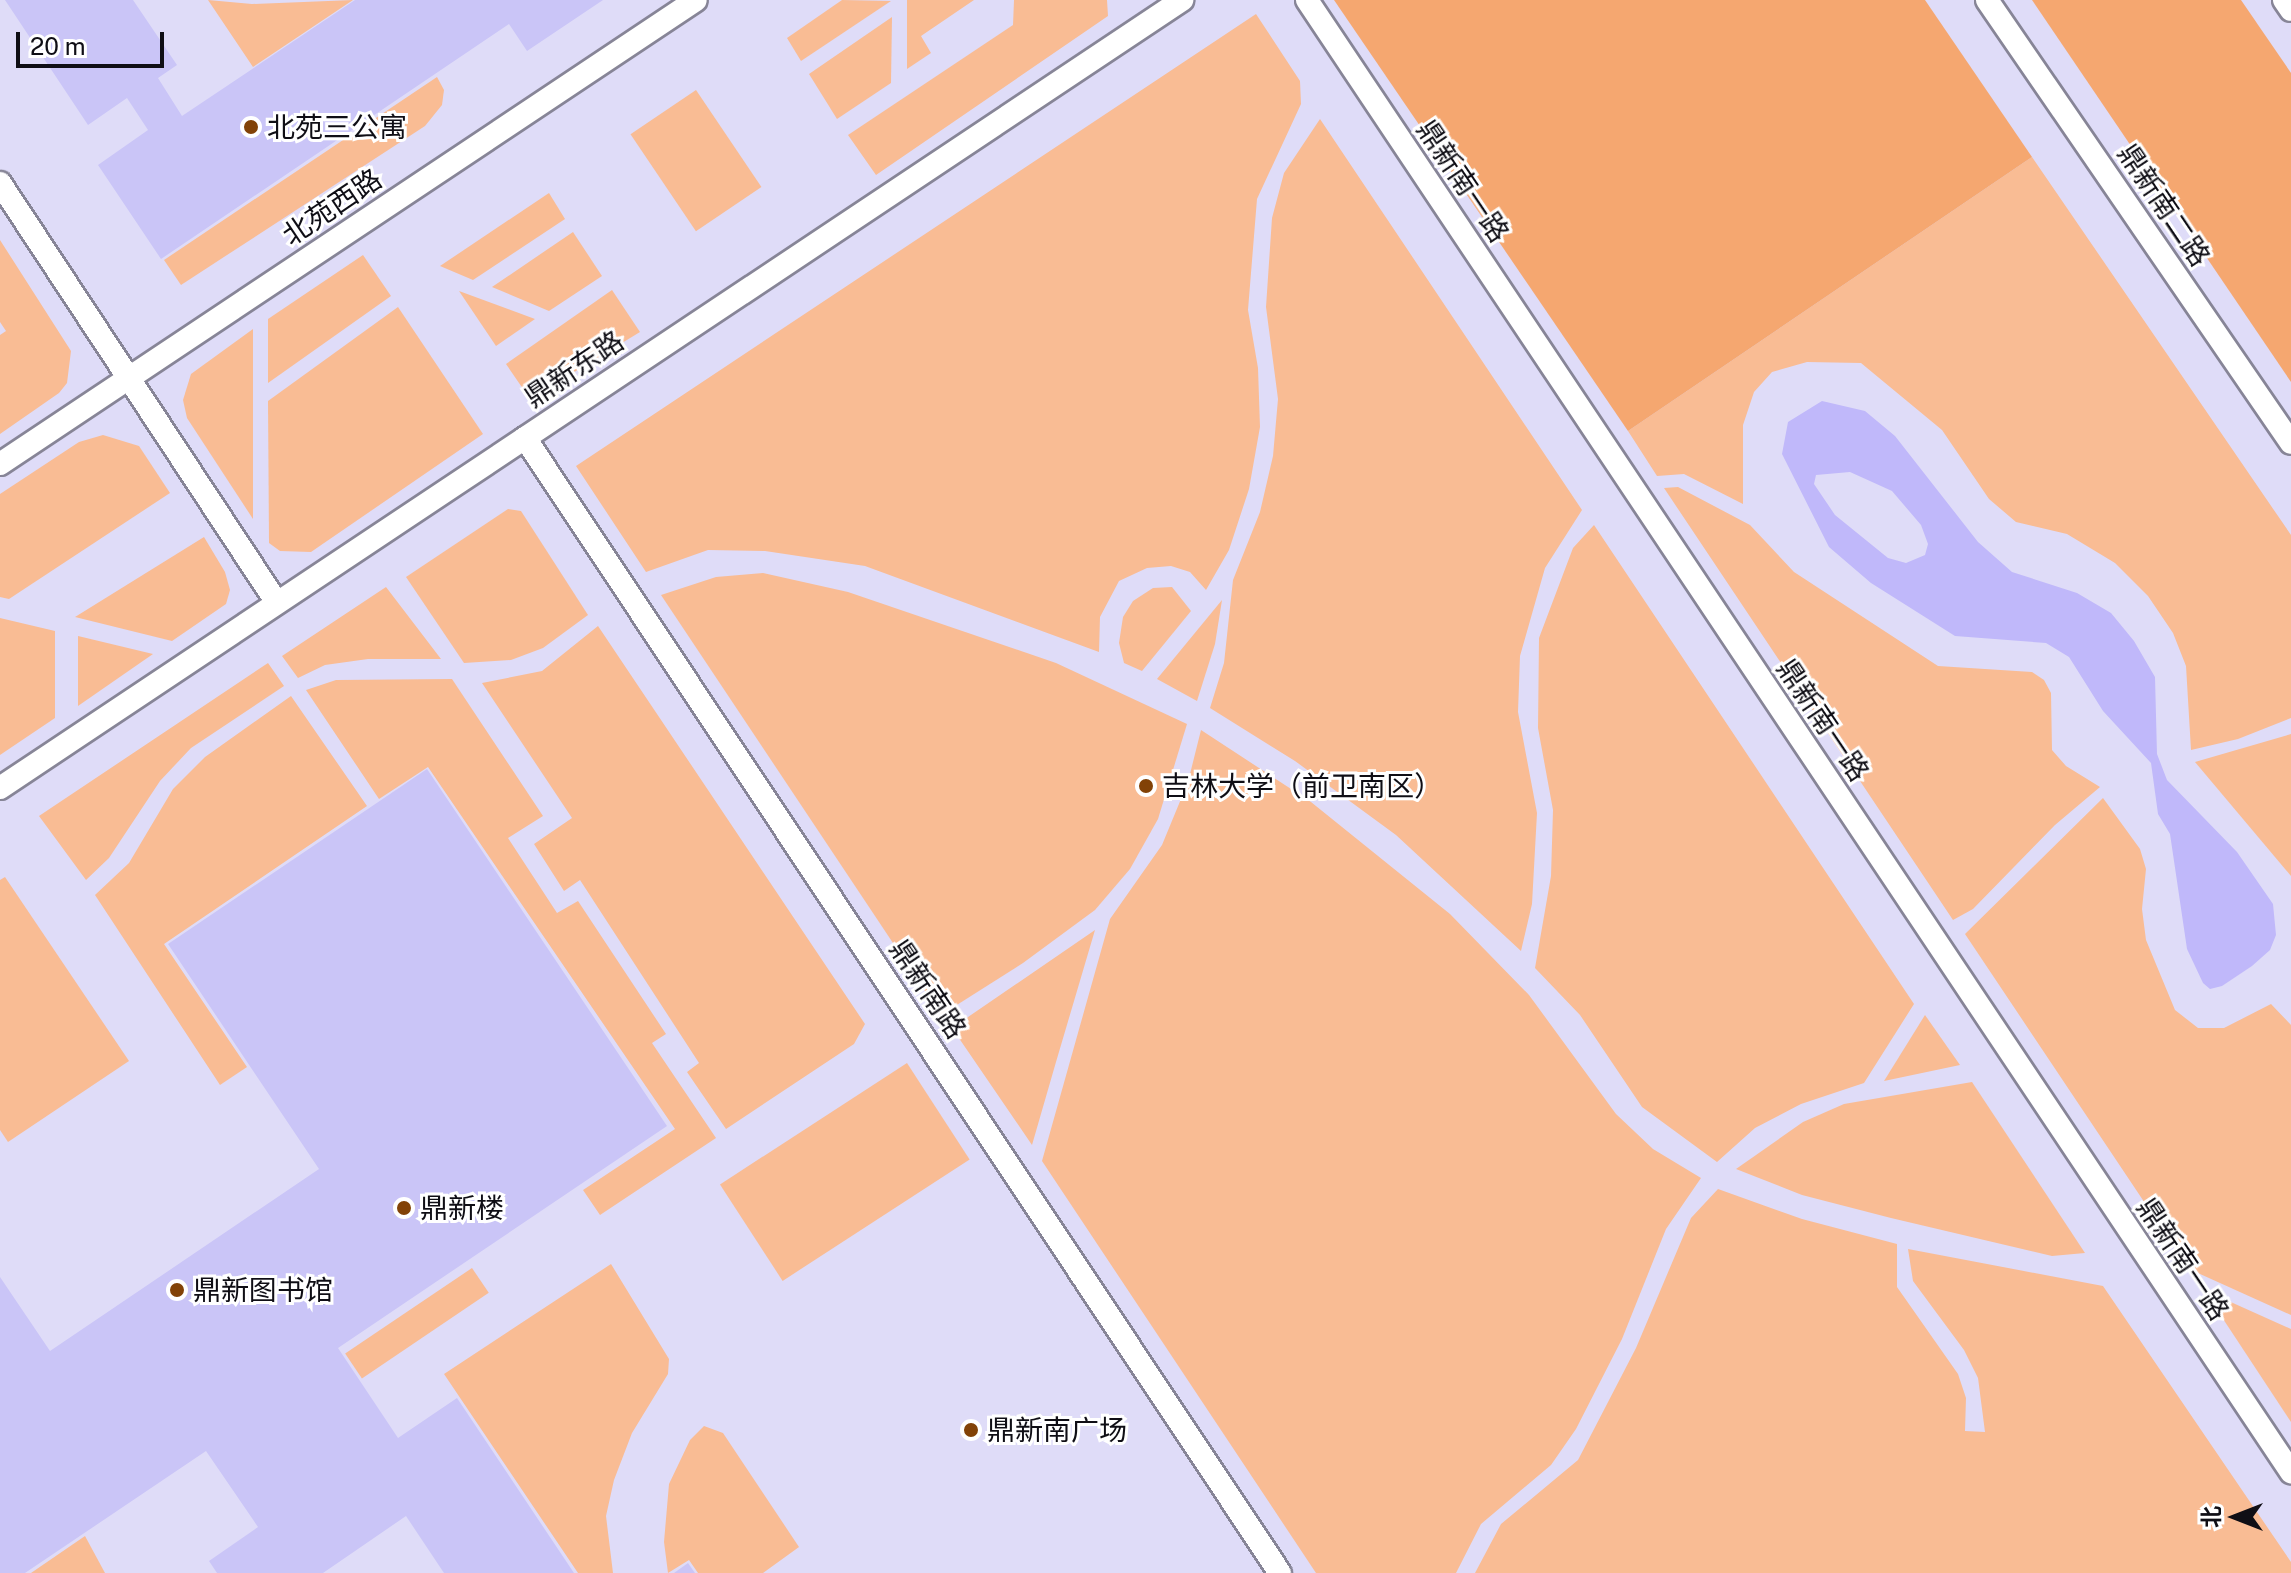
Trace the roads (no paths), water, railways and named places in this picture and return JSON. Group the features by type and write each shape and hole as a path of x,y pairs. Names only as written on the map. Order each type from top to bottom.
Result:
{"lane":[{"name":"北苑西路","path":"0,464 696,0"},
{"name":"鼎新东路","path":"0,788 1182,0"},
{"name":"鼎新南一路","path":"1307,0 2291,1472"},
{"name":"鼎新南二路","path":"1987,0 2291,443"},
{"path":"2284,0 2291,10"},
{"path":"0,183 277,603"},
{"name":"鼎新南路","path":"525,438 1280,1573"}],"place":[{"name":"北苑三公寓","path":"251,127"},
{"name":"吉林大学（前卫南区）","path":"1146,786"},
{"name":"鼎新楼","path":"404,1208"},
{"name":"鼎新图书馆","path":"177,1290"},
{"name":"鼎新南广场","path":"971,1430"}]}
